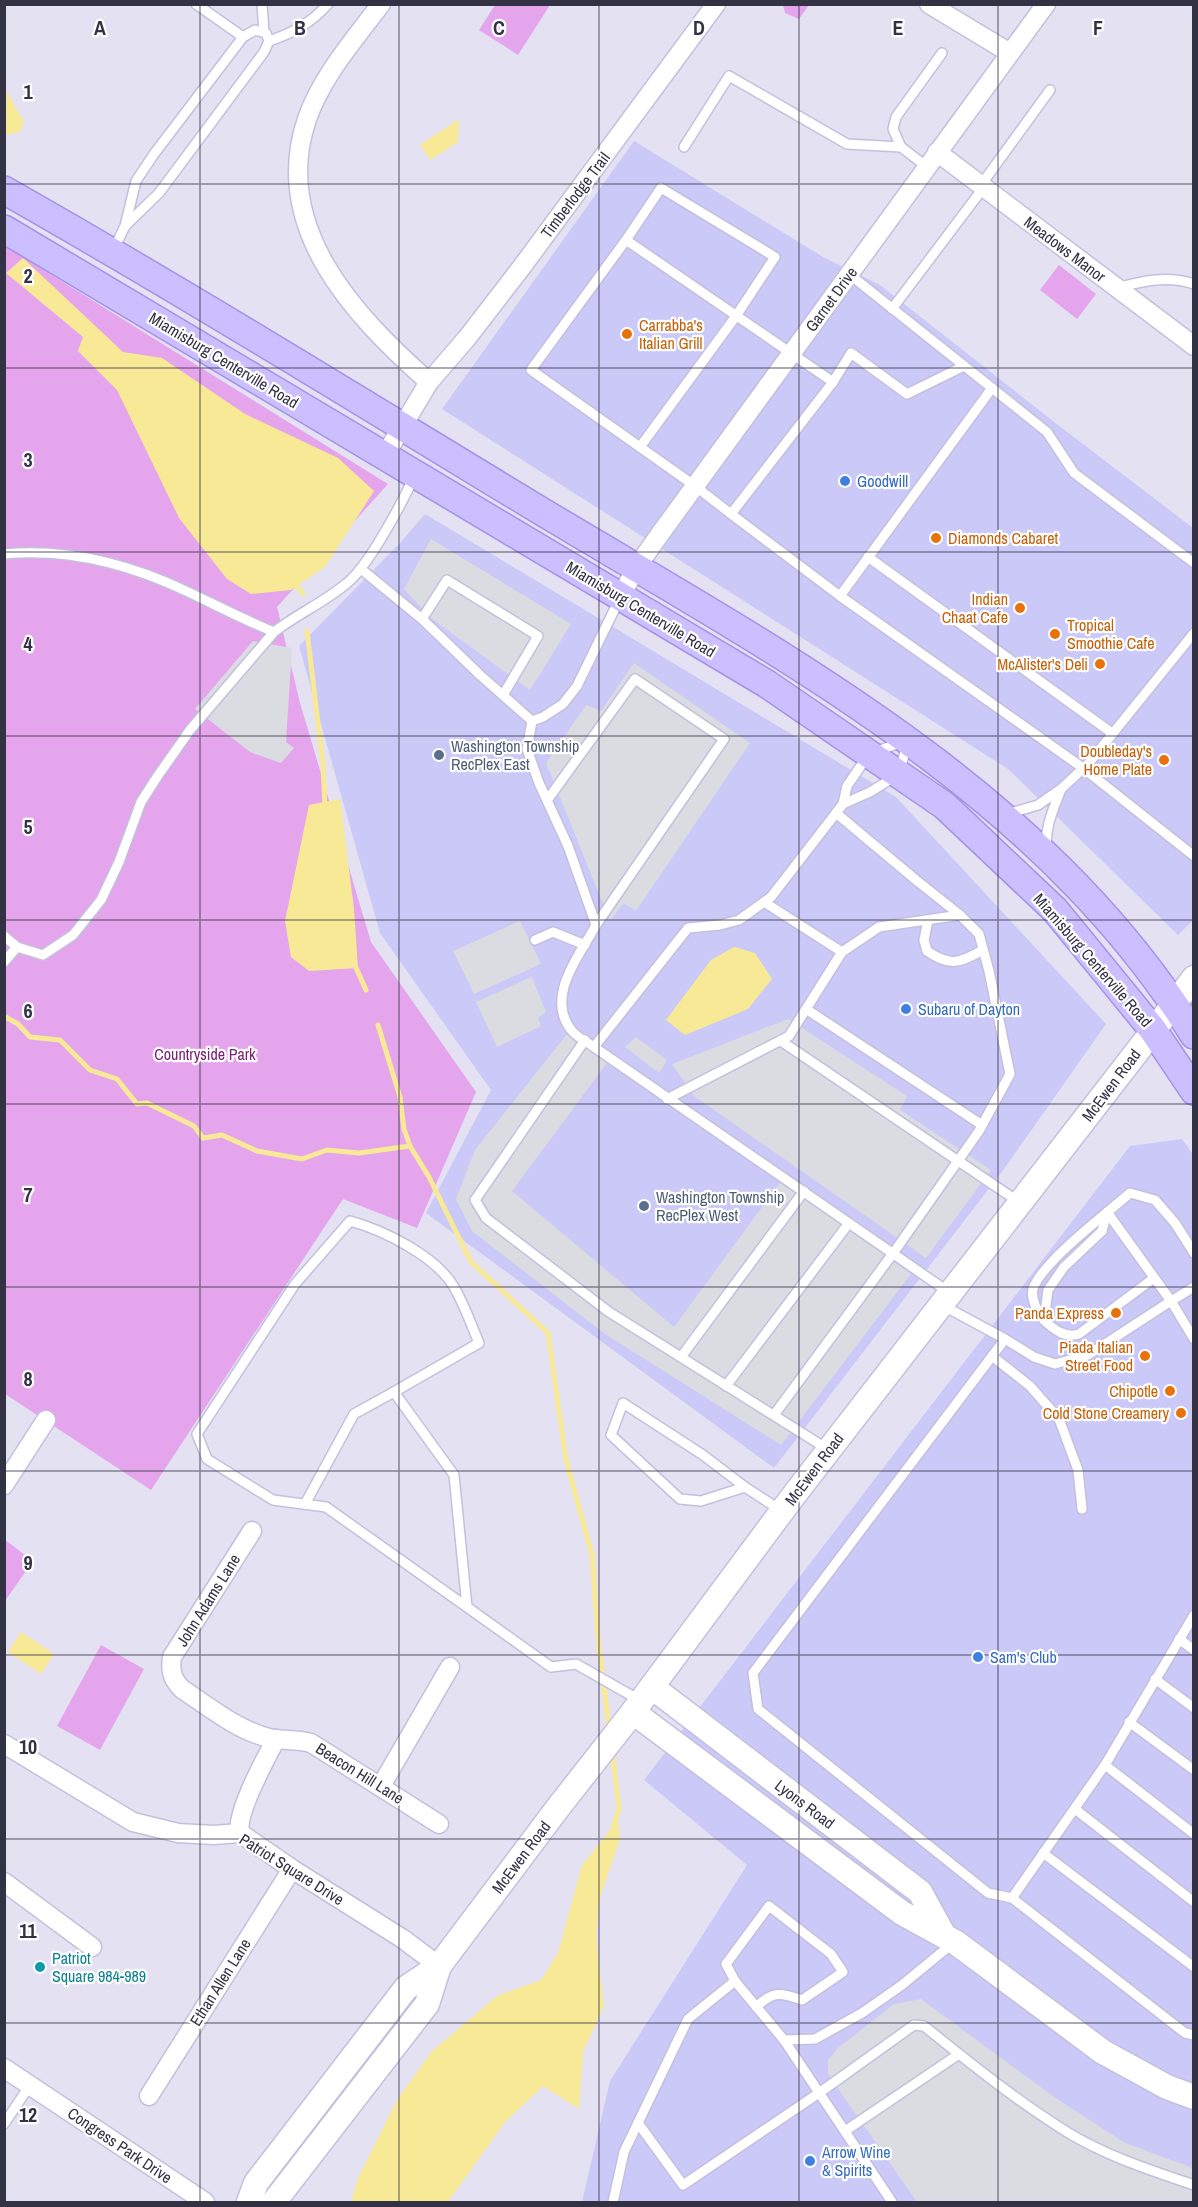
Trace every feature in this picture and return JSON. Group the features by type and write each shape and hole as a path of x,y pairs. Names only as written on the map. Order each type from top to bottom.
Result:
{"main road":[{"name":"Miamisburg Centerville Road","path":"4,190 777,651 908,740 1002,814 1048,856 1122,935 1174,1003 1194,1035"},
{"name":"Miamisburg Centerville Road","path":"4,229 767,684 945,806 1055,910 1153,1030 1194,1091"},
{"path":"94,283 112,253"}],"street":[{"path":"381,4 334,66 319,91 300,143 297,169 298,194 310,235 346,297 370,326 429,382"},
{"name":"Timberlodge Trail","path":"384,457 429,382 467,339 521,268 716,4"},
{"path":"929,4 1010,53"},
{"name":"Garnet Drive","path":"621,596 636,568 1046,4"},
{"name":"Meadows Manor","path":"932,160 982,186 1194,346"},
{"name":"McEwen Road","path":"274,2202 427,2004 440,1966 557,1809 642,1700 782,1511 1194,978"},
{"path":"4,1485 46,1420"},
{"name":"John Adams Lane","path":"171,1670 172,1657 252,1532"},
{"path":"381,1786 450,1667"},
{"name":"Beacon Hill Lane","path":"171,1670 175,1682 182,1689 238,1726 267,1737 298,1739 311,1743 439,1824"},
{"name":"Lyons Road","path":"642,1700 902,1913 949,1938 1103,2052 1167,2087 1194,2097"},
{"path":"240,1833 238,1826 252,1788 276,1739"},
{"name":"Patriot Square Drive","path":"4,1744 133,1822 178,1833 214,1835 240,1833 292,1869 403,1939 440,1966"},
{"name":"Ethan Allen Lane","path":"149,2096 292,1869"},
{"path":"4,1882 92,1947"},
{"name":"McEwen Road","path":"249,2202 256,2183 406,1988 440,1966"},
{"name":"Congress Park Drive","path":"4,2068 205,2202"}],"lane":[{"path":"196,4 243,37"},
{"path":"125,225 159,193 264,52 266,36 262,4"},
{"path":"112,253 125,225 136,181 243,37 255,30 266,36 292,33 315,19 328,4"},
{"path":"901,147 893,129 896,117 942,53"},
{"path":"684,147 729,76 847,144 901,147 932,160"},
{"path":"892,309 1050,90"},
{"path":"640,447 736,316 775,257 661,188 531,370 695,486 840,596 1083,768 1194,856"},
{"path":"626,240 833,382"},
{"path":"849,274 1047,432 1074,473 1194,562"},
{"path":"1117,288 1147,280 1181,280 1194,284"},
{"path":"731,514 833,382 851,353 907,394 964,366"},
{"path":"840,596 992,388"},
{"path":"4,936 17,947 44,955 80,927 101,900 119,862 141,802 190,730 274,632 287,621 348,583 361,568 415,475"},
{"path":"4,554 50,553 82,556 114,563 185,591 274,632"},
{"path":"868,557 1112,733"},
{"path":"361,568 422,619 532,721"},
{"path":"422,619 447,580 538,636 503,695"},
{"path":"532,721 563,704 577,686 621,596"},
{"path":"1002,814 1038,805 1061,789 1083,768 1194,633"},
{"path":"548,799 634,679 724,739 596,925 566,980 560,997 564,1015 572,1031 894,1252 947,1299 1034,1357 1055,1364 1088,1355 1194,1287"},
{"path":"532,721 527,749 539,783 548,799 585,890 596,925"},
{"path":"594,1047 688,928 720,925 739,920 771,897 843,804 847,786 869,754 908,740"},
{"path":"843,804 870,792 899,774 908,740"},
{"path":"1048,856 1045,839 1061,789"},
{"path":"774,1415 959,1160 982,1125 1010,1074 979,934 960,915 836,813"},
{"path":"764,902 842,952"},
{"path":"667,1098 789,1036 842,952 879,927 960,915"},
{"path":"928,920 924,940 927,951 940,960 953,962 966,960 983,950"},
{"path":"535,940 553,932 585,945"},
{"path":"4,962 17,947"},
{"path":"806,1009 982,1125"},
{"path":"585,1040 475,1200 486,1218 600,1305 829,1450"},
{"path":"781,1041 1021,1203"},
{"path":"681,1358 804,1191"},
{"path":"1154,1278 1079,1334 1073,1336 1061,1334 1044,1321 1034,1302 1034,1286 1058,1257 1130,1193 1155,1200 1175,1223 1194,1253"},
{"path":"1107,1212 1170,1301 1194,1340"},
{"path":"1044,1321 1048,1290 1064,1267 1102,1231 1107,1212"},
{"path":"305,1504 354,1414 479,1343 453,1286 422,1253 368,1226 350,1221 295,1284 197,1434 207,1459 273,1500 326,1507 551,1667 576,1664 642,1700"},
{"path":"726,1386 849,1222"},
{"path":"1005,1339 753,1673 758,1709 988,1893 1012,1898 1185,2033 1194,2036"},
{"path":"992,1356 1030,1386 1059,1419 1078,1470 1082,1509"},
{"path":"394,1392 454,1475 466,1607"},
{"path":"745,1487 701,1501 680,1499 611,1434 623,1403 703,1455 745,1487 782,1511"},
{"path":"1012,1898 1105,1764 1194,1615"},
{"path":"1179,1639 1194,1650"},
{"path":"1155,1679 1194,1708"},
{"path":"1130,1722 1194,1770"},
{"path":"1105,1764 1194,1834"},
{"path":"1075,1809 1194,1902"},
{"path":"1043,1853 1194,1967"},
{"path":"756,2007 767,1997 776,1993 802,2000 843,1972 831,1954 769,1906 726,1965 735,1981 756,2007 784,2040 892,2202"},
{"path":"784,2040 815,2039 862,2013 902,1985 949,1938"},
{"path":"613,2202 624,2152 688,2019 735,1981"},
{"path":"638,2123 683,2185 819,2093 914,2025 924,2026 1068,2133 1127,2162 1194,2185"},
{"path":"845,2131 959,2054"},
{"path":"4,2124 30,2085"}],"shaded area":[{"path":"5,89 24,122 20,132 5,135"},
{"path":"459,119 458,142 430,160 420,145"},
{"path":"634,141 823,257 880,285 1193,528 1193,920 1178,935 1008,769 442,409"},
{"path":"23,258 123,352 162,358 245,414 338,458 374,491 325,567 291,590 251,594 227,579 179,518 117,390 78,351 83,337 6,273"},
{"path":"425,514 896,797 1106,1024 1004,1169 774,1468 426,1213 491,1090 380,933 299,646 400,543"},
{"path":"431,539 571,624 530,690 432,619 404,589"},
{"path":"253,641 292,648 286,742 294,748 281,763 250,752 195,709"},
{"path":"634,663 750,743 636,911 625,904 622,905 610,921 546,763 586,705 601,711"},
{"path":"340,799 354,909 358,968 309,971 291,957 285,921 309,805"},
{"path":"520,921 541,964 474,994 453,951"},
{"path":"734,947 755,953 772,979 748,1009 685,1035 666,1020 711,960"},
{"path":"532,977 546,1012 538,1018 541,1026 497,1047 476,1002"},
{"path":"788,1019 907,1096 900,1110 991,1170 926,1258 694,1096 672,1064"},
{"path":"567,1034 607,1063 512,1191 674,1327 781,1181 911,1274 781,1445 605,1334 472,1231 456,1199 475,1150"},
{"path":"636,1037 667,1060 659,1073 625,1047"},
{"path":"1182,1139 1194,1156 1193,2202 582,2202 610,2081 747,1865 644,1780 1130,1146"},
{"path":"21,1632 54,1654 41,1674 8,1652"},
{"path":"618,1820 620,1839 600,1897 596,1936 604,2006 583,2052 579,2109 543,2086 505,2122 448,2202 351,2202 358,2178 397,2100 432,2051 497,1996 541,1980 558,1953 582,1865"},
{"path":"921,1999 1054,2097 1125,2143 1193,2168 1193,2202 917,2202 828,2074 828,2060 838,2048 894,2004"}],"green space":[{"path":"783,4 809,5 799,19 785,13"},
{"path":"495,5 550,5 518,55 479,30"},
{"name":"Countryside Park","path":"5,246 388,484 277,607 300,703 371,942 476,1092 417,1228 343,1199 151,1490 5,1394"},
{"path":"1059,265 1096,294 1077,319 1040,290"},
{"path":"5,1540 33,1561 5,1601"},
{"path":"101,1645 144,1669 100,1750 57,1726"}],"waterway":[{"path":"293,581 303,594"},
{"path":"307,631 323,765 325,807"},
{"path":"353,961 366,990"},
{"path":"4,1016 18,1024 30,1037 60,1040 90,1070 117,1079 137,1104 147,1103 194,1126 203,1138 222,1135 257,1151 302,1159 327,1150 359,1153 410,1146"},
{"path":"378,1025 400,1097 404,1129 410,1146 429,1177 471,1262 548,1333 566,1460 592,1555 598,1637 609,1728"},
{"path":"612,1752 619,1808 613,1828"}],"place":[{"name":"Carrabba's Italian Grill","path":"627,334"},
{"name":"Goodwill","path":"845,481"},
{"name":"Diamonds Cabaret","path":"936,538"},
{"name":"Indian Chaat Cafe","path":"1020,608"},
{"name":"Tropical Smoothie Cafe","path":"1055,634"},
{"name":"McAlister's Deli","path":"1100,664"},
{"name":"Washington Township RecPlex East","path":"439,755"},
{"name":"Doubleday's Home Plate","path":"1164,760"},
{"name":"Subaru of Dayton","path":"906,1009"},
{"name":"Washington Township RecPlex West","path":"644,1206"},
{"name":"Panda Express","path":"1116,1313"},
{"name":"Piada Italian Street Food","path":"1145,1356"},
{"name":"Chipotle","path":"1170,1391"},
{"name":"Cold Stone Creamery","path":"1181,1413"},
{"name":"Sam's Club","path":"978,1657"},
{"name":"Patriot Square 984-989","path":"40,1967"},
{"name":"Arrow Wine & Spirits","path":"810,2161"}]}
